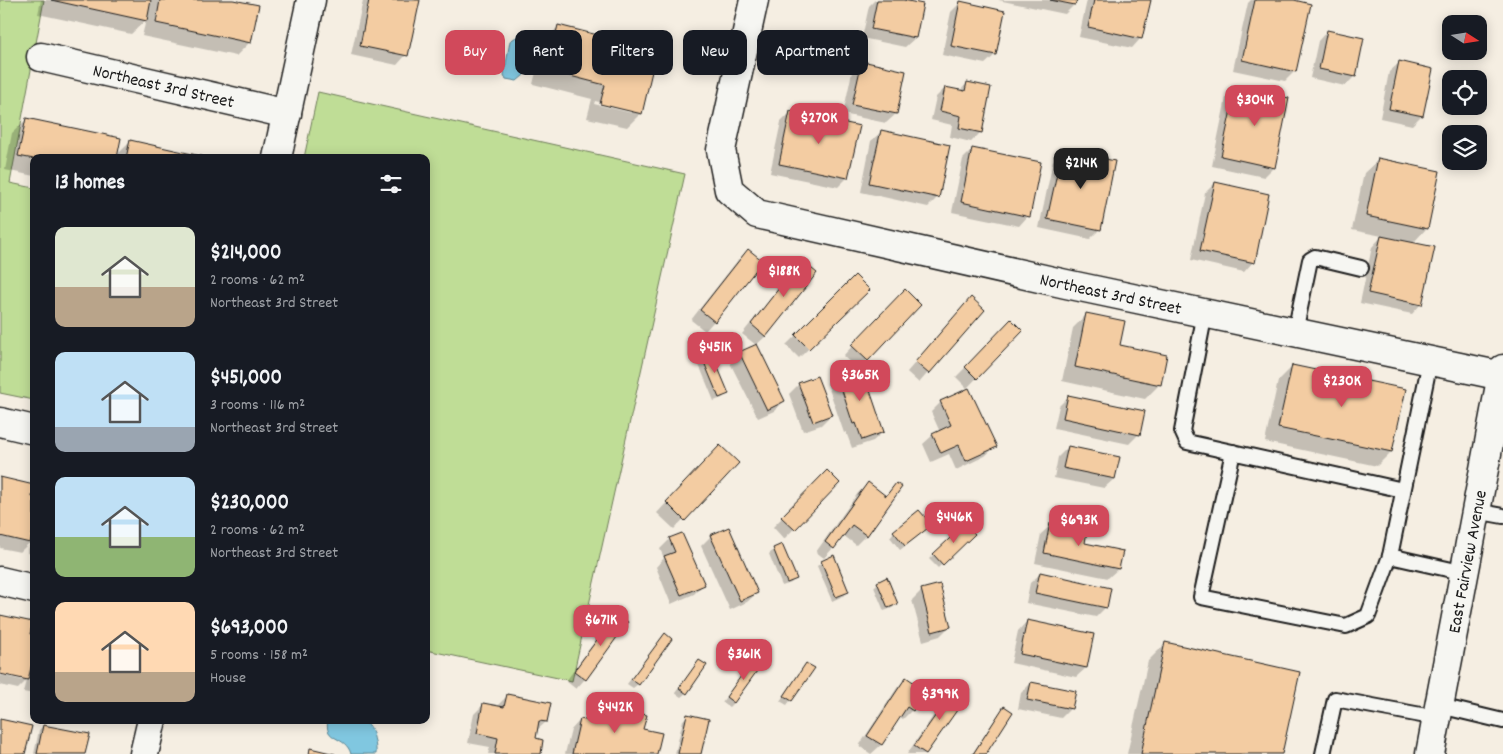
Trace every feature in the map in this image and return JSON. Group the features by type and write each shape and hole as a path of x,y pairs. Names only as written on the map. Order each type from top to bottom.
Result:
{"street":[{"path":"278,154 311,0"},
{"name":"Northeast 3rd Street","path":"754,0 721,150 729,190 757,214 1066,284 1430,361 1502,372"},
{"name":"Northeast 3rd Street","path":"41,57 287,114"},
{"name":"East Fairview Avenue","path":"1430,754 1502,372"},
{"path":"0,422 30,429"},
{"path":"0,581 30,588"},
{"path":"144,754 151,724"}],"lane":[{"path":"1295,332 1310,260 1315,257 1361,268"},
{"path":"1205,313 1182,431 1187,442 1403,490"},
{"path":"1233,452 1201,597 1346,626 1368,616 1390,556 1430,361"},
{"path":"1476,511 1503,516"},
{"path":"1390,556 1465,573"},
{"path":"1323,754 1335,699 1503,721"}],"green space":[{"path":"0,0 44,0 10,183 30,187 30,399 0,393"},
{"path":"318,92 685,174 572,681 430,651 430,154 305,154"}],"water":[{"path":"515,38 515,75 524,75 517,81 506,79 504,75 510,41"},
{"path":"327,724 369,725 372,730 376,754 351,754 345,744 332,735 327,727"}],"building":[{"path":"51,0 151,0 147,21"},
{"path":"160,0 233,0 259,5 251,43 156,23"},
{"path":"369,0 420,0 408,56 360,46"},
{"path":"877,0 903,0 923,4 916,38 871,29"},
{"path":"1050,0 1077,0 1075,5"},
{"path":"1094,0 1151,0 1142,39 1088,27"},
{"path":"1255,0 1294,0 1311,4 1296,72 1242,60"},
{"path":"960,1 1005,11 996,55 951,46"},
{"path":"558,25 578,30 557,30"},
{"path":"1327,30 1364,38 1356,77 1319,69"},
{"path":"582,31 592,34 592,75 651,75 642,114 600,104 605,85 566,75 582,75"},
{"path":"1399,61 1433,69 1423,116 1389,109"},
{"path":"868,62 906,71 897,114 852,105 859,75 868,75"},
{"path":"967,82 991,87 982,133 959,128 961,116 940,111 945,87 965,91"},
{"path":"1236,87 1289,98 1275,168 1221,156"},
{"path":"790,111 860,126 848,178 779,164"},
{"path":"26,118 121,138 118,154 30,154 30,158 18,156"},
{"path":"881,130 950,145 939,198 869,183"},
{"path":"130,140 192,154 127,154"},
{"path":"972,148 1041,162 1030,217 961,202"},
{"path":"1062,150 1115,161 1101,230 1047,219"},
{"path":"1378,158 1440,171 1428,229 1366,216"},
{"path":"1215,182 1269,194 1255,263 1200,251"},
{"path":"1381,236 1435,247 1422,305 1368,293"},
{"path":"748,249 763,261 715,322 700,310"},
{"path":"801,260 817,273 766,337 751,324"},
{"path":"855,275 870,290 809,349 795,335"},
{"path":"905,289 921,305 868,361 851,345"},
{"path":"971,297 985,310 929,374 915,362"},
{"path":"1086,313 1125,321 1120,345 1167,355 1161,385 1075,367"},
{"path":"1011,319 1023,331 977,379 965,367"},
{"path":"757,344 785,401 767,410 739,352"},
{"path":"711,351 729,394 719,398 701,355"},
{"path":"861,364 884,432 862,440 856,423 853,424 836,372"},
{"path":"1292,365 1406,389 1392,452 1278,428"},
{"path":"817,376 832,415 813,422 798,383"},
{"path":"969,388 997,447 966,461 959,445 941,453 932,434 951,425 940,401"},
{"path":"1068,395 1145,411 1140,435 1063,418"},
{"path":"720,445 739,463 685,521 666,502"},
{"path":"1068,446 1120,457 1115,479 1063,468"},
{"path":"827,470 840,483 795,530 781,517"},
{"path":"0,477 30,484 30,543 0,536"},
{"path":"868,482 886,496 896,483 902,487 867,536 852,525 834,549 825,542"},
{"path":"919,510 932,525 905,546 893,531"},
{"path":"1050,523 1087,531 1085,543 1123,551 1119,569 1044,553"},
{"path":"965,524 975,534 943,565 933,554"},
{"path":"729,527 758,593 740,601 710,535"},
{"path":"682,533 705,585 681,595 664,556 675,552 669,538"},
{"path":"782,544 797,579 787,583 773,548"},
{"path":"834,555 849,592 836,597 821,561"},
{"path":"1040,572 1111,588 1107,608 1035,593"},
{"path":"887,577 898,604 888,608 877,582"},
{"path":"940,584 951,627 932,632 921,589"},
{"path":"616,614 628,622 586,680 574,671"},
{"path":"0,615 30,621 30,672 28,680 0,674"},
{"path":"1027,620 1094,634 1087,668 1020,654"},
{"path":"665,633 672,639 639,685 631,679"},
{"path":"1165,642 1300,672 1282,754 1141,754"},
{"path":"754,658 762,664 734,703 726,697"},
{"path":"699,660 707,665 687,694 679,688"},
{"path":"806,663 815,668 792,701 784,696"},
{"path":"906,677 926,691 913,711 907,707 882,745 867,736"},
{"path":"1031,682 1076,691 1072,709 1027,700"},
{"path":"955,688 967,696 926,754 914,746"},
{"path":"507,694 551,703 547,722 539,721 536,738 543,740 541,754 495,754 498,738 477,733 483,703 504,707"},
{"path":"595,704 647,715 643,729 662,733 657,754 572,754 580,719 591,721"},
{"path":"1004,706 1013,712 986,754 973,754"},
{"path":"687,714 709,719 701,754 678,754"},
{"path":"0,719 32,726 25,754 0,754"},
{"path":"43,725 90,734 85,754 37,754"},
{"path":"310,748 335,754 309,754"}]}
